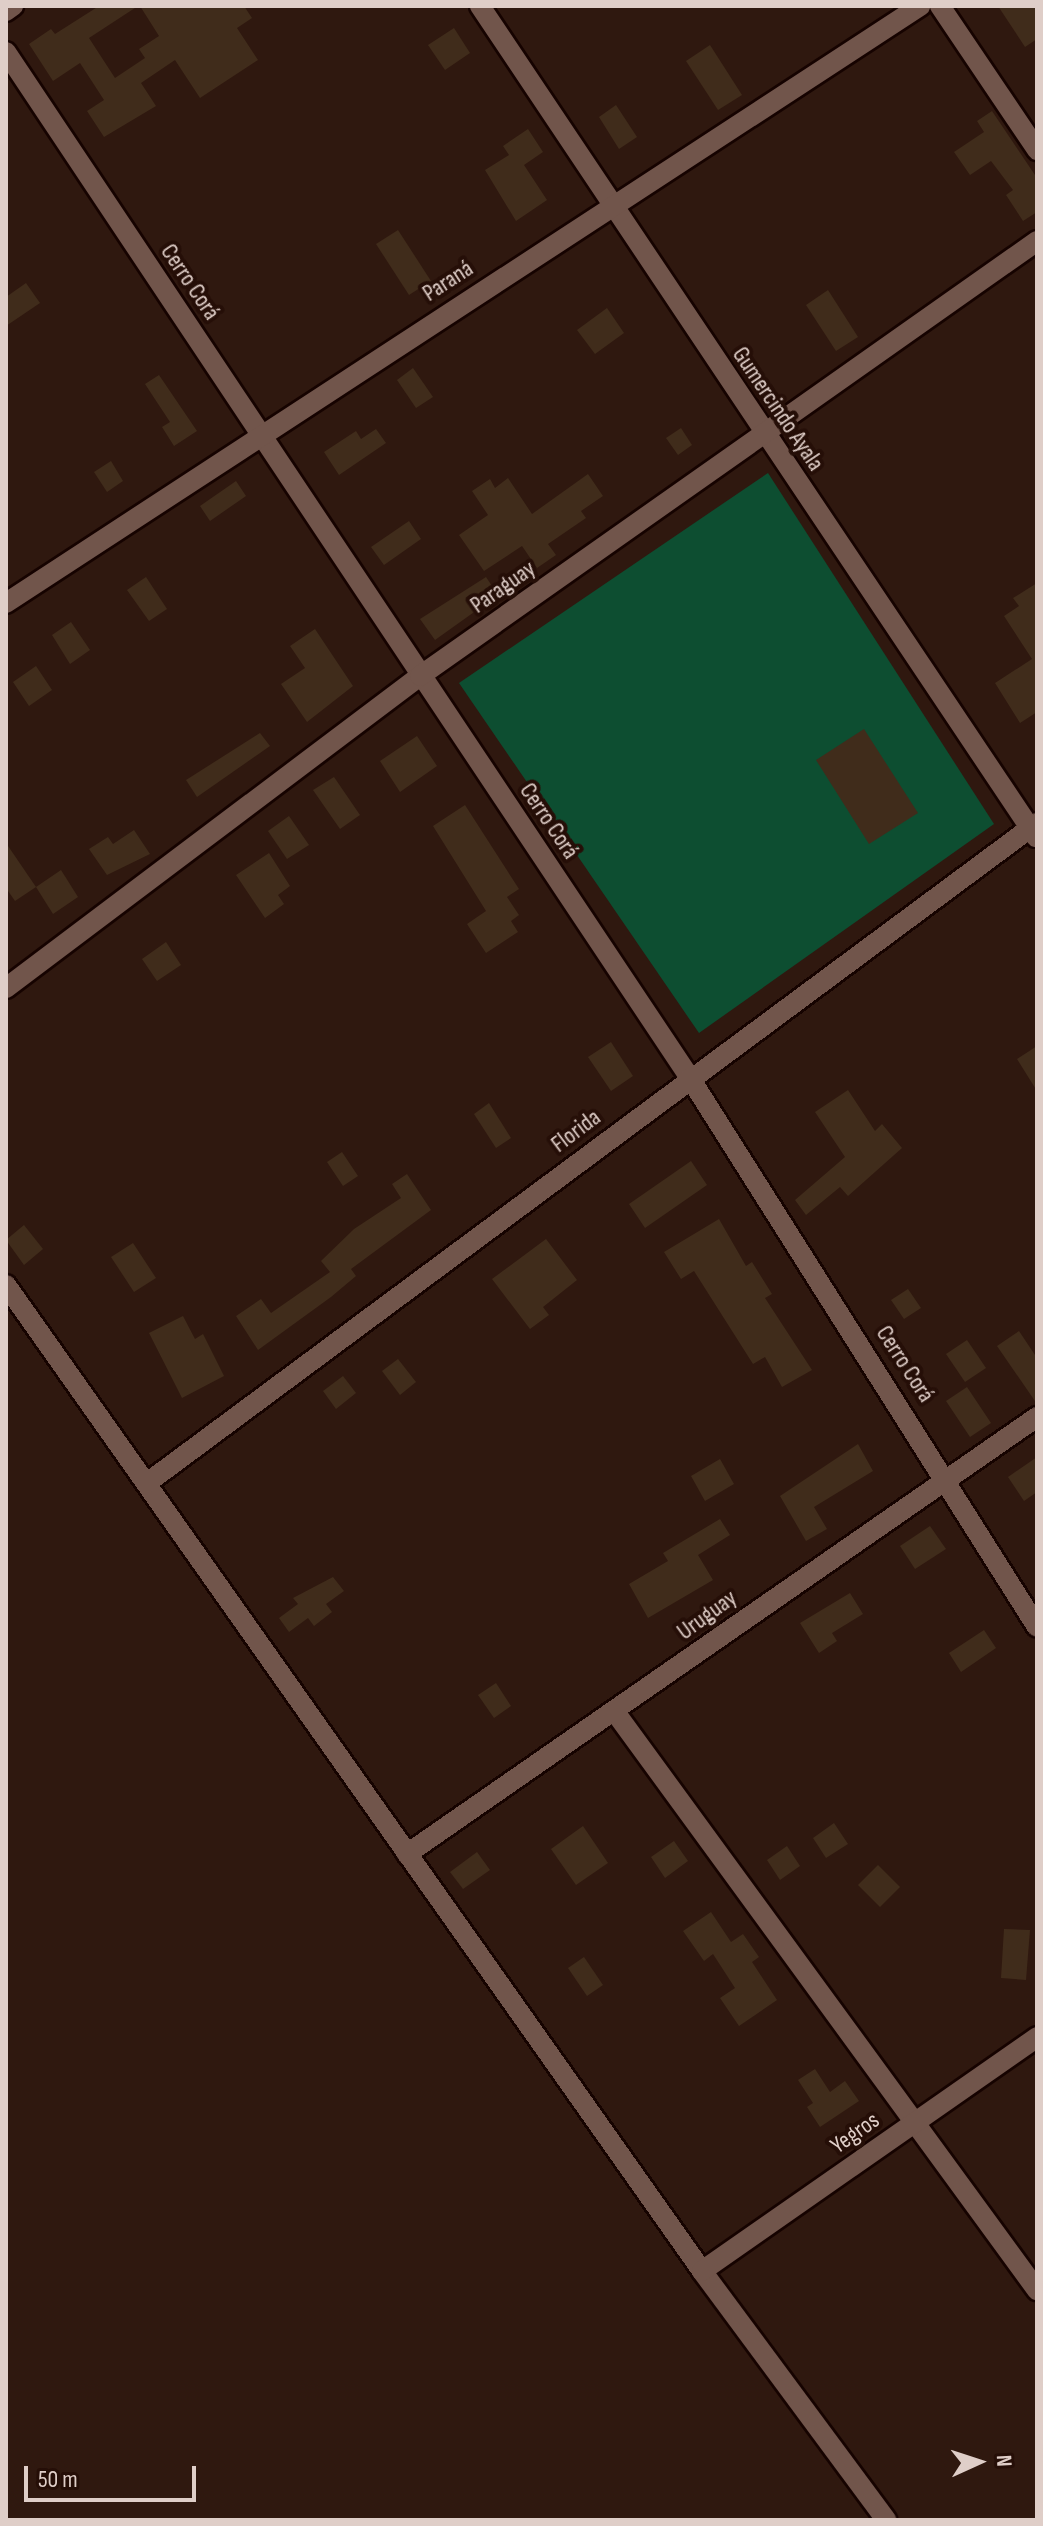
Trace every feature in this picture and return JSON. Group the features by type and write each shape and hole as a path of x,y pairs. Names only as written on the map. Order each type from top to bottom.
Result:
{"street":[{"path":"6,11 13,6"},
{"name":"Gumercindo Ayala","path":"480,6 610,207 1035,830"},
{"name":"Paraná","path":"6,603 259,434 920,6"},
{"path":"940,6 1037,150"},
{"name":"Cerro Corá","path":"6,52 690,1078 946,1476 1037,1627"},
{"name":"Paraguay","path":"6,988 420,676 766,437 1037,241"},
{"name":"Florida","path":"147,1483 690,1078 1035,830"},
{"path":"6,1285 702,2271 886,2520"},
{"name":"Uruguay","path":"407,1854 615,1712 946,1476 1037,1417"},
{"path":"615,1712 918,2121 1037,2290"},
{"name":"Yegros","path":"702,2271 1037,2037"}],"green space":[{"path":"768,473 994,824 699,1033 459,683"}],"building":[{"path":"99,6 138,6 89,38 115,78 145,58 139,49 159,36 140,6 244,6 252,18 237,28 258,60 200,98 175,60 141,83 156,106 104,137 87,111 104,100 80,63 53,81 29,44 51,29 55,34"},
{"path":"998,6 1037,6 1037,39 1025,47"},
{"path":"454,28 470,53 445,70 428,45"},
{"path":"710,45 742,95 718,110 686,61"},
{"path":"616,105 637,137 619,149 599,117"},
{"path":"992,111 1037,178 1037,212 1023,221 1006,195 1013,190 991,161 970,175 954,152 984,132 977,121"},
{"path":"528,129 543,152 524,165 547,200 516,221 485,170 509,155 503,146"},
{"path":"398,230 431,281 409,295 376,244"},
{"path":"26,283 40,303 6,326 6,297"},
{"path":"828,290 858,337 836,351 806,305"},
{"path":"607,308 624,333 595,354 577,330"},
{"path":"413,368 433,397 416,408 397,380"},
{"path":"159,375 197,431 174,446 162,427 170,422 145,384"},
{"path":"681,428 692,445 678,455 666,438"},
{"path":"376,429 386,443 339,475 324,452 356,431 361,439"},
{"path":"111,461 123,481 107,492 94,472"},
{"path":"588,474 603,496 581,511 586,518 548,544 556,555 537,568 522,546 484,571 459,535 488,515 472,491 490,479 495,488 508,478 532,514"},
{"path":"236,481 246,496 210,521 200,506"},
{"path":"409,521 421,539 384,565 371,547"},
{"path":"146,577 167,609 149,621 127,590"},
{"path":"486,577 498,595 435,640 420,619"},
{"path":"1037,583 1037,712 1020,723 995,683 1032,659 1004,616 1019,606 1013,598"},
{"path":"71,622 90,650 70,664 52,635"},
{"path":"315,629 353,686 307,722 281,684 305,668 290,646"},
{"path":"36,666 52,690 29,706 13,682"},
{"path":"864,729 918,813 869,844 816,760"},
{"path":"260,733 270,746 197,797 186,780"},
{"path":"417,736 437,766 400,792 380,761"},
{"path":"334,777 360,815 340,829 313,790"},
{"path":"465,805 519,889 507,897 519,915 511,921 518,932 486,953 467,924 486,911 433,826"},
{"path":"289,816 309,845 287,859 268,831"},
{"path":"134,830 150,854 107,875 89,849 108,837 113,844"},
{"path":"6,843 36,887 15,901 6,888"},
{"path":"269,853 290,886 278,895 284,904 265,918 236,875"},
{"path":"61,870 78,897 53,914 36,887"},
{"path":"166,942 181,965 157,981 142,959"},
{"path":"611,1042 633,1076 611,1091 588,1057"},
{"path":"1037,1046 1037,1091 1017,1059"},
{"path":"848,1090 875,1131 882,1124 902,1148 848,1196 840,1187 806,1215 795,1200 845,1157 815,1112"},
{"path":"489,1103 511,1138 496,1148 474,1114"},
{"path":"342,1152 358,1176 343,1186 327,1162"},
{"path":"691,1161 707,1185 645,1228 629,1204"},
{"path":"407,1174 431,1210 351,1269 356,1276 331,1297 258,1350 236,1316 261,1299 271,1313 330,1272 321,1261 354,1229 401,1198 392,1184"},
{"path":"719,1219 746,1266 752,1262 772,1294 765,1298 812,1370 782,1387 765,1357 753,1364 694,1271 681,1279 664,1252"},
{"path":"24,1225 43,1249 24,1265 6,1240"},
{"path":"546,1239 577,1280 543,1307 549,1315 530,1329 492,1279"},
{"path":"133,1243 156,1278 134,1292 111,1257"},
{"path":"908,1289 921,1308 904,1319 891,1300"},
{"path":"183,1316 195,1339 203,1334 224,1376 182,1398 149,1333"},
{"path":"1019,1331 1037,1358 1037,1404 997,1346"},
{"path":"967,1340 986,1368 965,1382 946,1354"},
{"path":"398,1359 416,1382 400,1395 382,1371"},
{"path":"343,1376 356,1393 336,1409 323,1391"},
{"path":"967,1387 991,1423 970,1437 946,1401"},
{"path":"858,1444 873,1471 814,1507 827,1529 806,1541 780,1496"},
{"path":"1037,1457 1037,1492 1024,1501 1008,1477"},
{"path":"720,1459 734,1484 705,1501 691,1476"},
{"path":"720,1519 730,1535 698,1555 713,1580 648,1618 629,1584 668,1561 663,1553"},
{"path":"930,1526 946,1549 915,1569 900,1546"},
{"path":"333,1577 344,1591 326,1604 332,1612 314,1626 308,1618 289,1632 279,1618 298,1604 293,1598"},
{"path":"850,1593 863,1614 832,1633 837,1641 819,1653 800,1623"},
{"path":"984,1630 996,1648 961,1672 949,1653"},
{"path":"496,1683 511,1706 494,1718 478,1695"},
{"path":"834,1823 848,1844 826,1858 813,1838"},
{"path":"583,1826 608,1863 576,1885 551,1849"},
{"path":"674,1841 688,1861 665,1878 651,1857"},
{"path":"787,1846 800,1866 780,1880 767,1860"},
{"path":"477,1852 490,1870 463,1889 450,1872"},
{"path":"878,1865 900,1887 880,1907 858,1885"},
{"path":"711,1912 731,1942 743,1934 759,1957 752,1962 777,2000 739,2026 720,1998 735,1988 713,1954 704,1961 683,1931"},
{"path":"1004,1929 1030,1930 1026,1980 1001,1978"},
{"path":"584,1957 603,1985 587,1996 568,1968"},
{"path":"815,2069 830,2092 845,2081 859,2101 820,2127 807,2107 813,2103 798,2080"}]}
